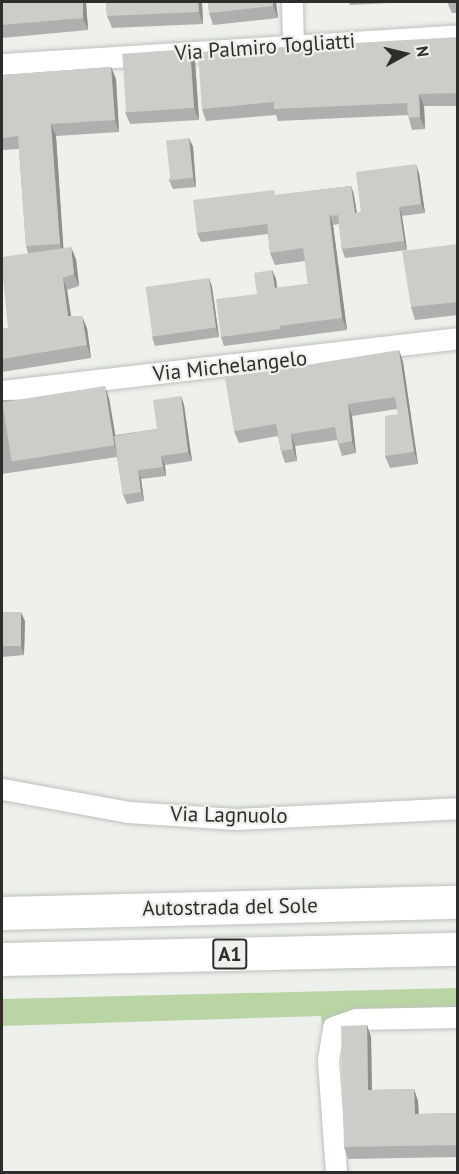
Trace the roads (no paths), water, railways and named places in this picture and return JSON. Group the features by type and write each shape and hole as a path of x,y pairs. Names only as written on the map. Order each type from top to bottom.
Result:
{"highway":[{"name":"Autostrada del Sole","path":"2,912 458,902"},
{"name":"A1","path":"2,959 458,949"}],"street":[{"path":"292,2 293,45"},
{"name":"Via Palmiro Togliatti","path":"2,64 458,35"},
{"name":"Via Michelangelo","path":"2,391 458,338"},
{"name":"Via Lagnuolo","path":"2,789 128,812 236,819 458,808"},
{"path":"336,1173 328,1060 333,1027 356,1019 458,1017"}]}
